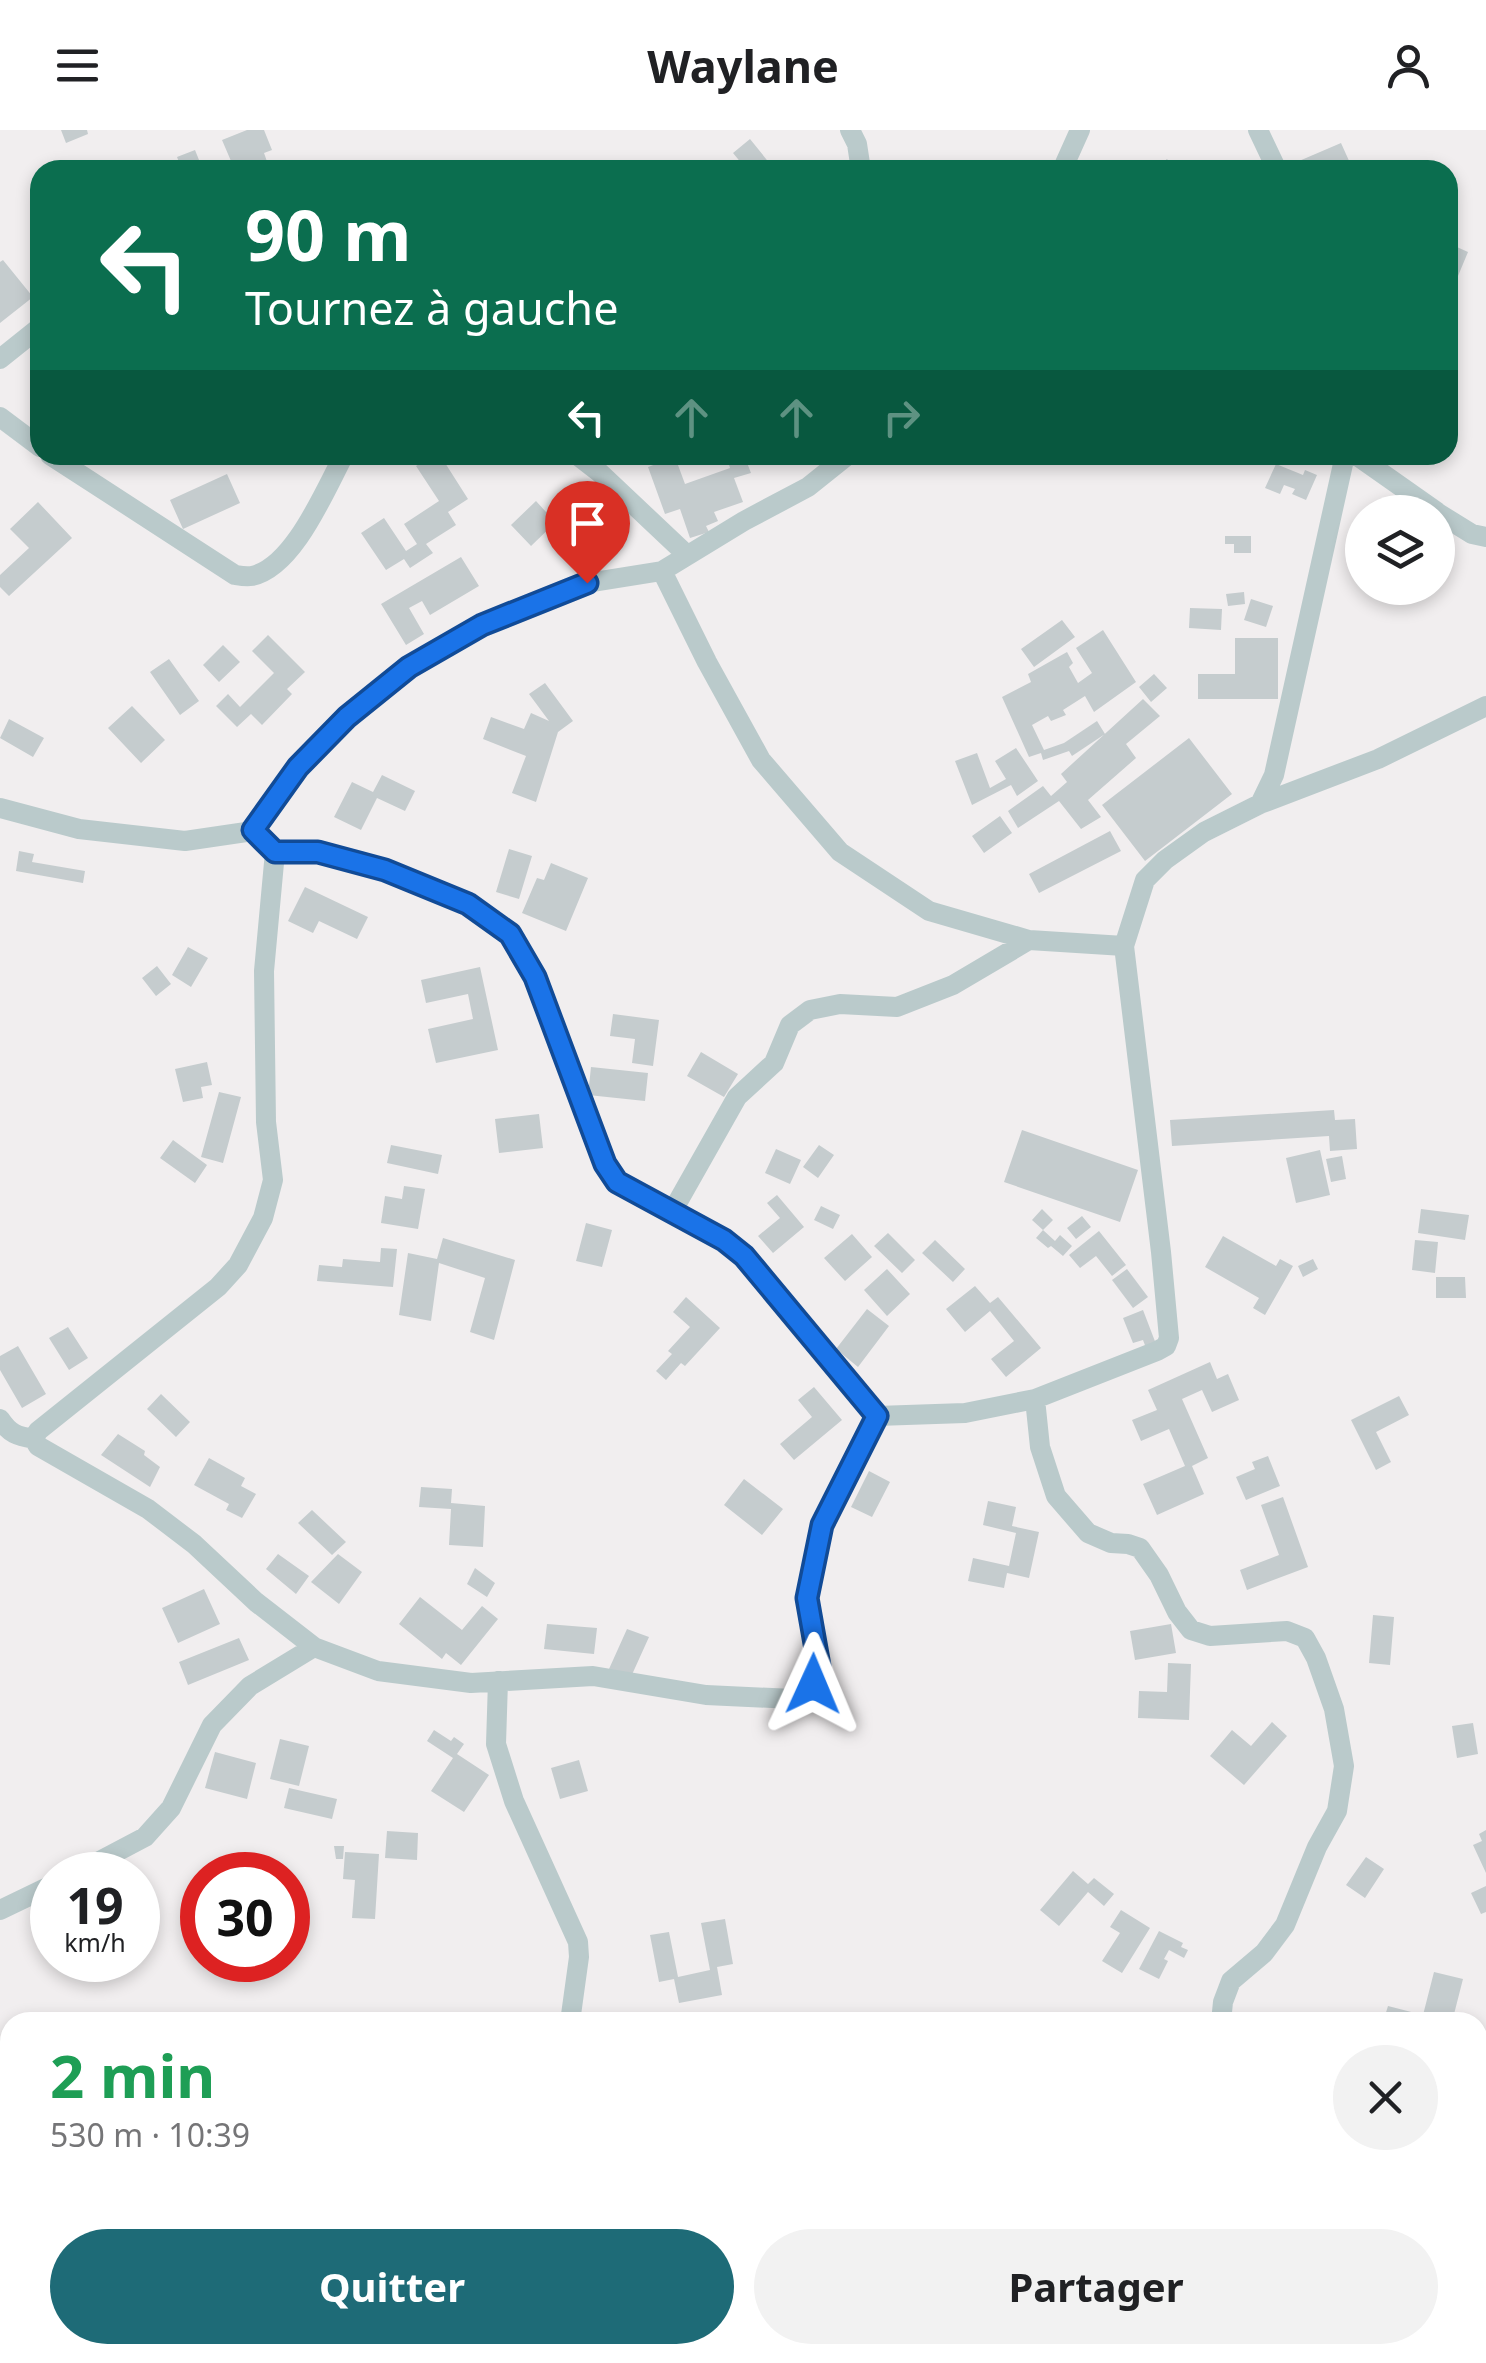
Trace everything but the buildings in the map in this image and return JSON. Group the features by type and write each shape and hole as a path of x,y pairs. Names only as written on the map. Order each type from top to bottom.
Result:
{"street":[{"path":"850,130 859,160"},
{"path":"1066,160 1080,130"},
{"path":"1258,130 1272,160"},
{"path":"0,359 30,335"},
{"path":"0,417 30,440"},
{"path":"65,465 235,576 253,576 276,564 296,542 338,465"},
{"path":"590,465 687,555"},
{"path":"0,808 79,829 186,841 253,830 298,767 347,717 409,667 482,625 587,583 662,570 808,487 836,465"},
{"path":"1260,804 1274,776 1343,465"},
{"path":"1370,465 1412,495"},
{"path":"1455,524 1486,537"},
{"path":"662,570 761,760 840,852 928,911 1028,940 1124,946"},
{"path":"877,1416 965,1413 1036,1399 1166,1346 1169,1338 1161,1252 1124,946 1145,880 1204,832 1260,804 1378,759 1486,706"},
{"path":"253,830 275,852 318,852 385,870 468,904 510,934 535,977 605,1164 617,1182 724,1240 744,1256 877,1416"},
{"path":"34,1439 38,1431 218,1287 238,1265 264,1218 274,1180 266,1122 264,971 275,852"},
{"path":"672,1212 737,1097 774,1063 790,1025 810,1010 840,1004 897,1006 952,985 1028,940"},
{"path":"1036,1399 1040,1447 1056,1496 1088,1533 1111,1543 1140,1548 1191,1630 1210,1636 1286,1631 1304,1638 1316,1658 1334,1709 1344,1766 1337,1810 1285,1925 1264,1952 1231,1981 1222,2012"},
{"path":"34,1439 38,1446 148,1509 314,1647 378,1672 471,1683 592,1676 706,1695 793,1699 813,1684 819,1666 807,1598 822,1525 877,1416"},
{"path":"0,1419 8,1432 34,1439"},
{"path":"117,1852 144,1838 171,1808 212,1725 250,1686 314,1647"},
{"path":"498,1681 496,1744 514,1800 578,1942 571,2012"},
{"path":"0,1910 30,1896"}],"route":[{"path":"587,583 482,625 409,667 347,717 298,767 253,830 275,852 318,852 413,881 468,904 510,934 535,977 605,1164 617,1182 724,1240 744,1256 877,1416 822,1525 807,1598 819,1666 813,1684"}]}
